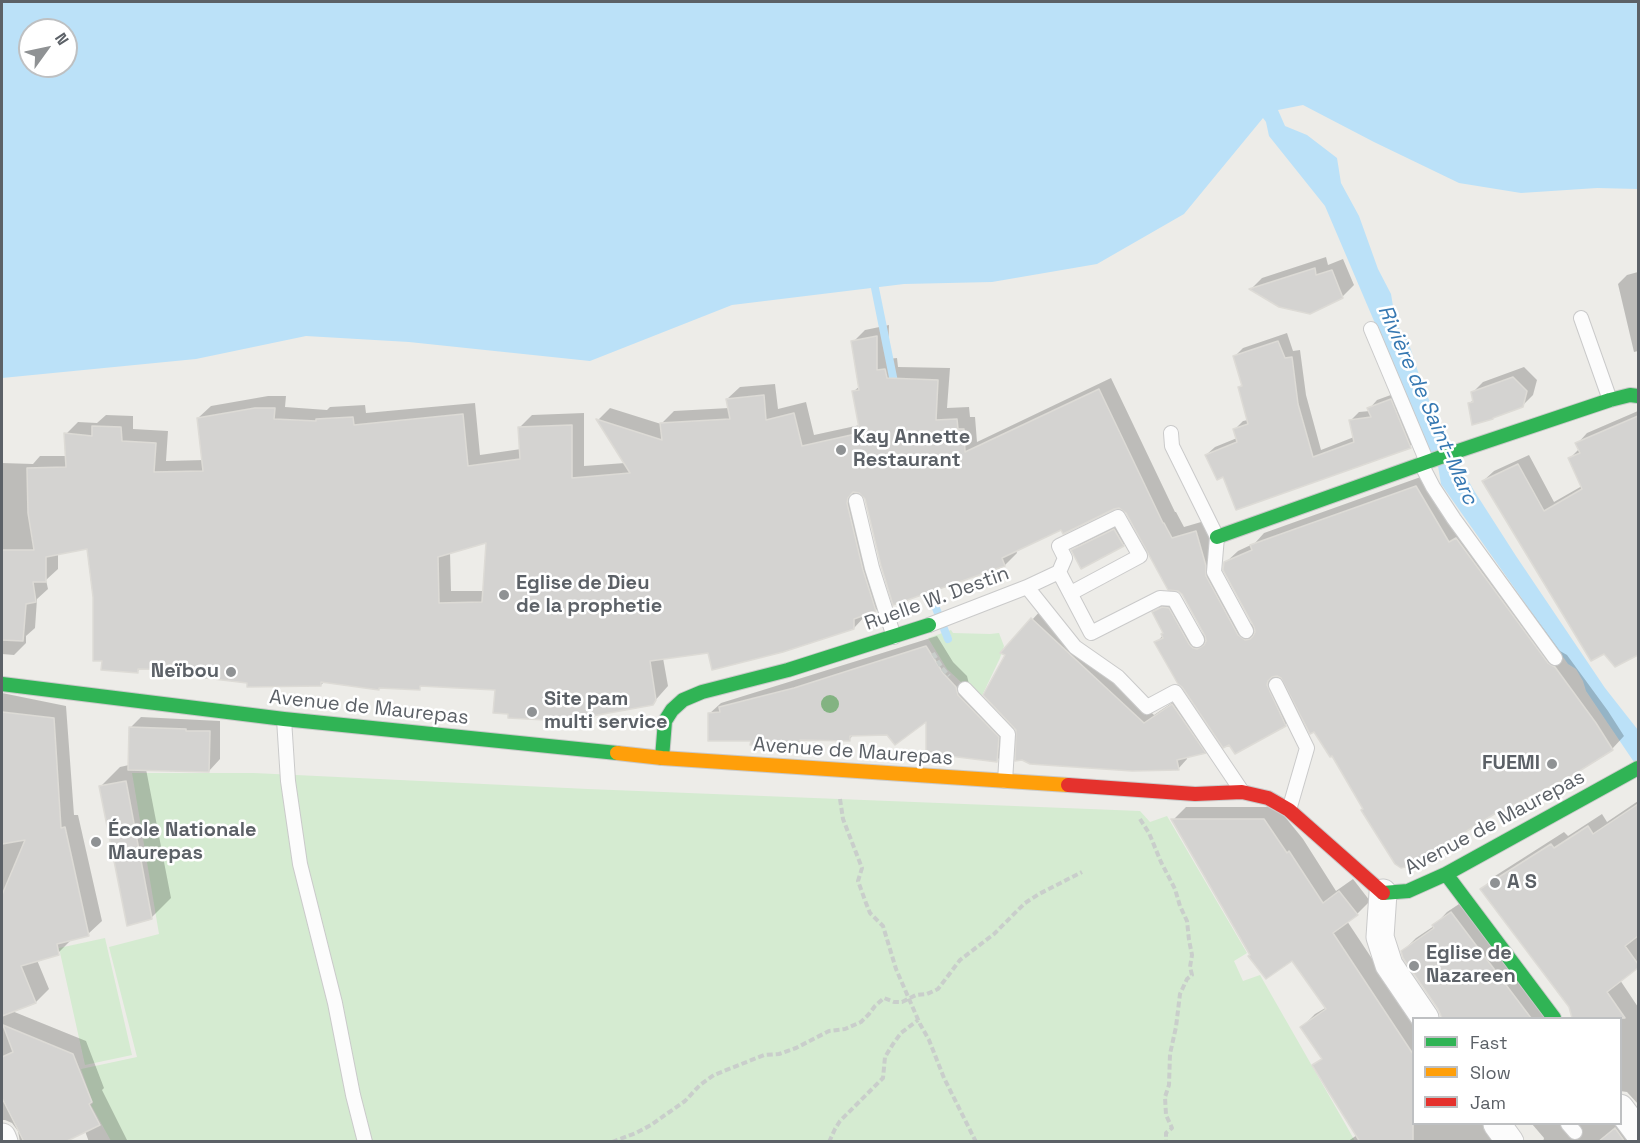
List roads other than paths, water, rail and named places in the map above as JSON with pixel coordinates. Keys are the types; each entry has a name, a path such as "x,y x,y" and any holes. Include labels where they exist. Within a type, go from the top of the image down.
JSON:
{"street":[{"path":"1217,537 1455,452 1610,400 1630,395 1638,396"},
{"name":"Ruelle W. Destin","path":"662,758 665,721 672,710 683,700 702,692 788,670 924,627"},
{"name":"Avenue de Maurepas","path":"2,684 284,719 662,758 1195,794 1242,792 1268,798 1289,810 1383,892 1408,891 1446,873 1636,772"},
{"path":"1446,873 1553,1017"},
{"path":"1383,892 1380,938 1389,965 1424,1017"},
{"path":"1622,1111 1638,1132"},
{"path":"1498,1125 1509,1142"},
{"path":"2,1137 4,1142"}],"lane":[{"path":"1581,318 1610,400"},
{"path":"1371,329 1427,462 1433,488 1555,658"},
{"path":"1171,433 1172,446 1217,537 1214,572 1246,631"},
{"path":"856,501 872,568 894,637"},
{"path":"1027,587 1059,572 1065,558 1059,546 1119,517 1140,556 1071,594"},
{"path":"1059,572 1091,633 1160,598 1174,599 1197,640"},
{"name":"Ruelle W. Destin","path":"924,627 1027,587 1075,647 1118,677 1147,707 1175,692 1242,792"},
{"path":"1276,685 1307,748 1289,810"},
{"path":"964,689 1008,734 1005,781"},
{"path":"284,719 288,781 300,864 335,1003 353,1095 365,1142"}],"water":[{"name":"Rivière de Saint-Marc","path":"2,2 1638,2 1638,189 1597,188 1521,193 1459,183 1303,105 1278,110 1285,126 1307,135 1337,158 1341,183 1359,216 1378,269 1391,294 1396,324 1408,341 1422,384 1448,443 1473,489 1516,556 1605,688 1638,730 1638,768 1586,691 1576,669 1568,664 1441,484 1438,466 1426,443 1325,206 1269,136 1263,118 1184,214 1097,264 992,282 904,284 732,305 590,361 409,342 306,336 196,359 2,378"}],"waterway":[{"path":"875,288 895,387"},
{"path":"928,583 948,639"}],"place":[{"name":"Kay Annette Restaurant","path":"841,450"},
{"name":"Eglise de Dieu de la prophetie","path":"504,595"},
{"name":"Neïbou","path":"231,672"},
{"name":"Site pam multi service","path":"532,712"},
{"name":"FUEMI","path":"1552,764"},
{"name":"École Nationale Maurepas","path":"96,842"},
{"name":"A S","path":"1495,883"},
{"name":"Eglise de Nazareen","path":"1414,966"}]}
